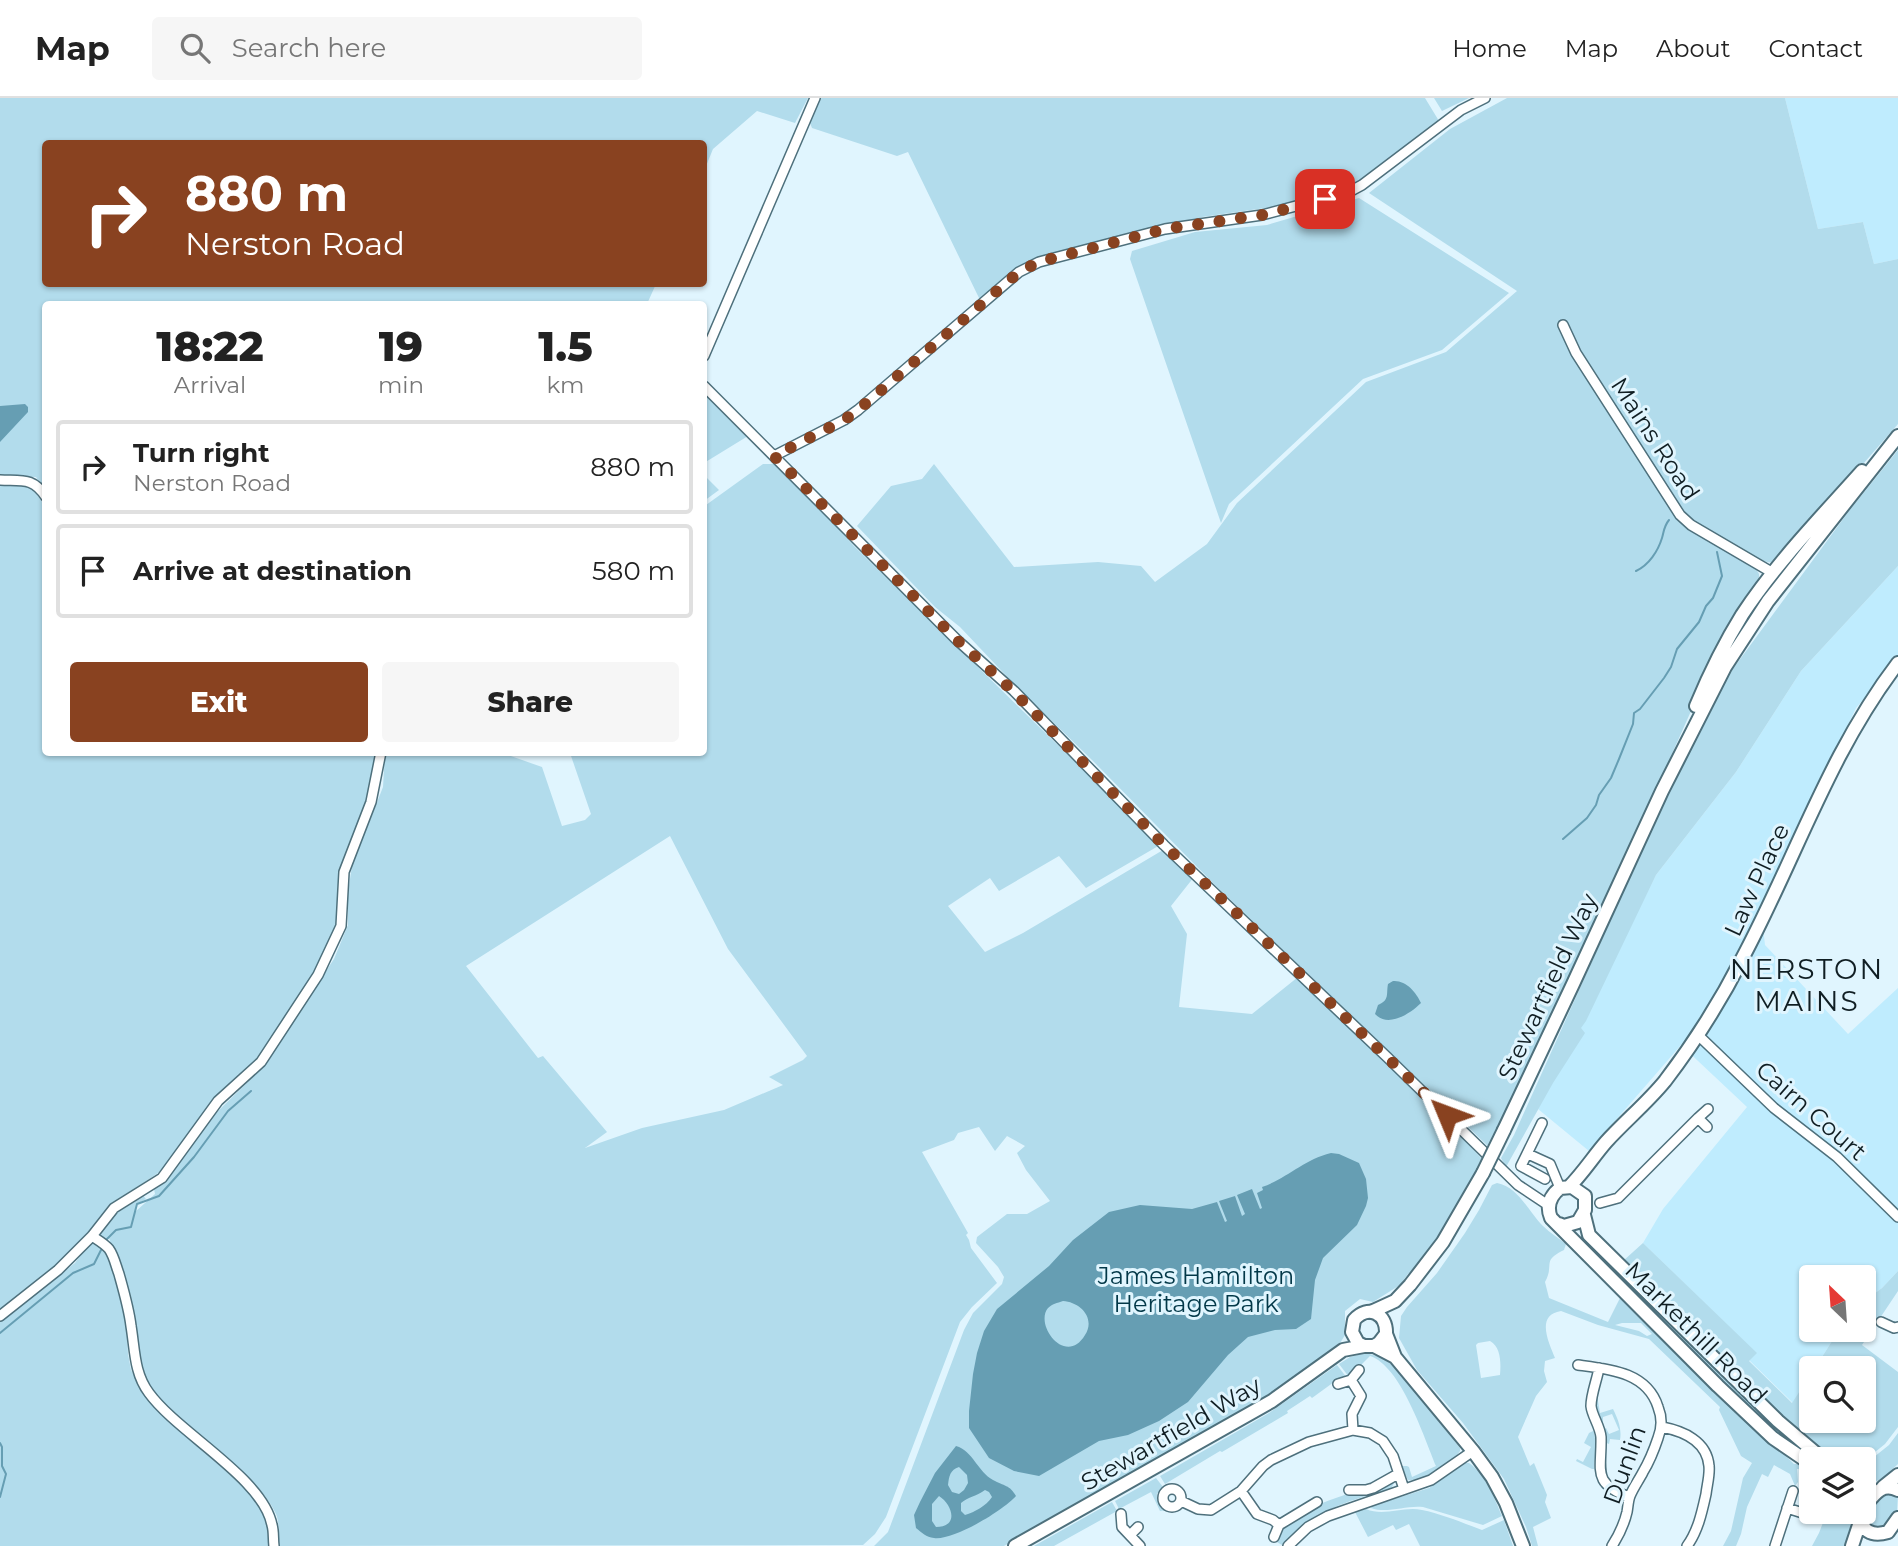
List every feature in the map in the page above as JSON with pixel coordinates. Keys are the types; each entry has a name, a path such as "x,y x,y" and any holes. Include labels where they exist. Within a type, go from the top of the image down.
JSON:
{"street":[{"path":"707,349 815,98"},
{"path":"774,456 858,410 1019,272 1039,262 1165,229 1262,215 1349,192 1362,186 1461,110 1485,98"},
{"name":"Mains Road","path":"1563,326 1576,353 1680,515 1691,525 1773,573"},
{"path":"707,389 957,640 1013,691 1164,845 1518,1185 1548,1205"},
{"name":"Stewartfield Way","path":"1662,791 1718,658 1743,615 1773,573 1898,434"},
{"name":"Stewartfield Way","path":"1371,1312 1395,1301 1410,1285 1443,1242 1483,1173 1662,791 1719,679 1749,628 1898,434"},
{"path":"0,480 33,482 42,491"},
{"name":"Law Place","path":"1564,1187 1586,1169 1597,1152 1664,1082 1698,1035 1742,959 1843,748 1881,685 1898,663"},
{"path":"0,1316 58,1270 92,1236 114,1208 162,1178 218,1101 261,1062 318,975 341,926 344,872 371,802 380,756"},
{"name":"Cairn Court","path":"1698,1035 1774,1108 1837,1157 1898,1217"},
{"path":"1600,1203 1575,1188 1564,1187 1548,1205 1551,1218 1559,1224 1564,1226 1578,1222 1584,1213 1600,1203 1618,1198 1709,1109"},
{"path":"1698,1118 1707,1127"},
{"path":"1542,1124 1521,1166 1545,1179"},
{"path":"1528,1154 1550,1164 1564,1187"},
{"path":"1584,1213 1586,1169"},
{"name":"Markethill Road","path":"1584,1213 1589,1235 1778,1421 1809,1447"},
{"name":"Markethill Road","path":"1559,1224 1718,1386 1773,1438 1799,1456"},
{"path":"92,1236 109,1248 114,1261 126,1301 135,1363 148,1392 169,1417 243,1478 265,1507 272,1523 274,1546"},
{"path":"1603,1271 1614,1260"},
{"name":"Stewartfield Way","path":"1386,1331 1395,1301"},
{"path":"1395,1357 1354,1338 1354,1320 1358,1315 1371,1312 1384,1321 1395,1357 1492,1478 1506,1503 1523,1546"},
{"path":"1881,1322 1898,1327"},
{"path":"1369,1346 1383,1339 1386,1331"},
{"name":"Stewartfield Way","path":"1343,1350 1352,1332"},
{"name":"Stewartfield Way","path":"1016,1546 1272,1401 1343,1350 1369,1346"},
{"name":"Dunlin","path":"1578,1365 1627,1374 1648,1386 1658,1406 1662,1427 1651,1456 1629,1497 1625,1520 1612,1546"},
{"path":"1599,1368 1591,1407 1600,1430 1599,1462 1603,1481 1614,1492 1629,1497"},
{"path":"1338,1384 1351,1380 1359,1370"},
{"path":"1351,1380 1361,1396 1352,1414 1353,1430"},
{"path":"1662,1427 1686,1434 1695,1440 1709,1464 1702,1512 1687,1546"},
{"path":"1181,1501 1198,1509 1211,1510 1241,1491 1271,1460 1308,1442 1353,1430 1370,1433 1383,1441 1393,1456 1404,1489"},
{"path":"1288,1546 1308,1527 1328,1516 1431,1480 1473,1451"},
{"path":"1349,1490 1373,1488 1398,1474"},
{"path":"1876,1495 1898,1475"},
{"path":"1876,1487 1891,1487 1898,1490"},
{"path":"1241,1491 1257,1514 1279,1525"},
{"path":"1775,1546 1793,1491"},
{"path":"1274,1537 1279,1525 1317,1502"},
{"path":"1787,1508 1799,1512"},
{"path":"1121,1514 1122,1527 1140,1546"},
{"path":"1877,1546 1898,1518"},
{"path":"1852,1546 1859,1524"},
{"path":"1864,1524 1865,1528 1876,1535 1888,1532"},
{"path":"1130,1535 1139,1527"}],"shaded area":[{"path":"1785,98 1898,98 1898,259 1874,264 1863,222 1818,229"},
{"path":"25,404 28,412 0,442 0,406"},
{"path":"1898,566 1898,659 1856,708 1761,910 1765,945 1848,1034 1898,988 1898,1271 1876,1292 1876,1265 1799,1265 1799,1342 1831,1342 1823,1356 1799,1356 1799,1393 1793,1403 1749,1360 1756,1353 1643,1243 1663,1209 1747,1107 1681,1045 1589,1151 1538,1109 1656,875 1736,772 1801,671"},
{"path":"1393,981 1410,987 1421,1003 1399,1018 1386,1020 1375,1014 1378,1005 1386,999 1388,984"},
{"path":"1339,1154 1359,1163 1366,1179 1368,1198 1357,1225 1323,1258 1315,1280 1311,1319 1296,1329 1275,1330 1248,1337 1228,1355 1188,1402 1159,1421 1128,1435 1099,1441 1039,1476 1014,1471 989,1458 969,1428 969,1411 977,1353 984,1331 997,1309 1049,1266 1073,1240 1109,1212 1140,1205 1192,1209 1217,1202 1225,1222 1227,1221 1219,1201 1235,1196 1242,1216 1245,1214 1237,1195 1252,1189 1260,1209 1262,1208 1257,1193 1263,1190 1262,1187 1321,1156","holes":["1063,1301 1084,1312 1089,1323 1085,1335 1077,1344 1069,1347 1054,1340 1045,1324 1048,1308"]},
{"path":"956,1446 967,1452 988,1476 1009,1488 1016,1496 990,1516 965,1530 942,1538 931,1537 916,1528 914,1515 935,1473","holes":["959,1467 967,1475 968,1483 959,1494 952,1492 948,1485 951,1474","985,1490 992,1497 980,1508 965,1515 961,1511 961,1503","939,1496 944,1500 950,1510 951,1520 936,1527 932,1521 932,1504"]}],"green space":[{"path":"0,98 808,98 795,123 757,111 713,149 707,164 707,140 42,140 42,287 655,287 648,301 42,301 42,486 36,477 0,476"},
{"path":"820,98 1425,98 1439,121 1349,188 1285,205 1202,217 1037,260 980,300 908,152 897,156 812,128 810,123"},
{"path":"1434,98 1469,98 1442,111"},
{"path":"1507,98 1785,98 1818,229 1863,222 1874,264 1898,259 1898,424 1780,559 1770,562 1760,559 1754,565 1759,581 1711,666 1620,871 1491,1149 1212,882 857,526 891,486 922,479 934,464 1014,567 1098,562 1141,566 1155,582 1207,544 1237,503 1366,382 1446,352 1517,291 1369,193 1450,129"},
{"path":"1359,198 1509,293 1442,350 1363,379 1229,504 1221,523 1130,259 1132,251 1195,232 1267,225"},
{"path":"707,396 748,436 707,461"},
{"path":"1898,450 1898,566 1801,671 1736,772 1656,875 1581,1028 1585,1033 1553,1083 1506,1167 1501,1158 1514,1135 1668,792 1724,681 1849,511"},
{"name":"James Hamilton Heritage Park","path":"763,464 780,464 854,546 1160,845 1086,888 1059,856 999,891 990,878 948,906 985,952 1023,933 1163,850 1194,877 1171,906 1187,934 1179,1007 1252,1014 1298,977 1437,1111 1484,1161 1450,1220 1413,1271 1400,1285 1373,1302 1360,1299 1345,1311 1345,1335 1337,1348 1272,1397 1004,1546 874,1546 888,1532 964,1330 973,1313 1002,1284 1004,1277 976,1243 977,1237 1007,1214 1027,1214 1050,1201 1026,1170 1017,1153 1025,1146 1007,1136 995,1151 979,1127 958,1133 954,1140 922,1152 968,1233 966,1235 971,1248 997,1283 960,1322 886,1517 875,1534 863,1545 279,1546 276,1514 264,1495 232,1463 176,1418 160,1402 148,1384 138,1356 109,1238 105,1242 94,1234 114,1208 140,1192 146,1199 137,1204 135,1212 155,1194 154,1189 166,1178 215,1114 258,1072 334,959 348,925 348,892 352,866 383,787 385,756 511,756 542,767 562,826 585,820 591,814 571,756 707,756 707,504","holes":["670,836 728,949 807,1056 769,1077 783,1085 724,1110 642,1128 585,1148 607,1132 543,1056 538,1058 466,966"]},
{"path":"707,478 719,490 707,499"},
{"path":"0,484 17,484 28,486 42,503 42,756 376,756 374,777 346,856 337,927 318,967 260,1060 228,1085 158,1173 115,1202 54,1270 0,1313"},
{"path":"1492,1185 1505,1185 1512,1190 1543,1226 1566,1244 1564,1250 1551,1260 1545,1282 1549,1298 1608,1322 1623,1295 1794,1464 1799,1464 1798,1482 1795,1486 1790,1474 1774,1465 1768,1477 1762,1474 1747,1507 1736,1546 1723,1546 1731,1531 1743,1478 1752,1463 1741,1456 1719,1410 1720,1407 1649,1339 1598,1325 1561,1311 1548,1318 1547,1338 1555,1358 1545,1361 1547,1382 1536,1396 1518,1437 1530,1466 1534,1463 1547,1495 1545,1502 1551,1518 1533,1527 1538,1546 1532,1546 1504,1479 1463,1423 1417,1370 1399,1338 1401,1316 1437,1273 1479,1210","holes":["1641,1323 1652,1334 1647,1336 1639,1331 1615,1325","1490,1341 1494,1344 1500,1361 1500,1375 1481,1378 1476,1345"]},
{"path":"94,1241 111,1260 126,1313 131,1370 145,1395 166,1418 256,1498 267,1515 271,1546 0,1546 0,1322 75,1263 89,1243"},
{"path":"1643,1243 1757,1353 1749,1361 1792,1403 1799,1392 1799,1433 1876,1433 1876,1356 1823,1356 1831,1342 1864,1342 1862,1345 1898,1372 1898,1427 1876,1451 1876,1447 1814,1447 1808,1443 1623,1261"},
{"path":"1898,1271 1898,1291 1876,1324 1876,1292"},
{"path":"1657,1305 1805,1447 1799,1447 1799,1452 1775,1435 1647,1309"},
{"path":"1366,1353 1384,1358 1398,1370 1460,1448 1457,1455 1428,1476 1408,1480 1400,1466 1409,1467 1412,1477 1436,1466 1410,1404 1392,1373 1370,1356 1349,1377 1339,1364 1350,1357"},
{"path":"1337,1365 1347,1378 1334,1382 1287,1411 1288,1413 1165,1484 1160,1476 1269,1413"},
{"path":"1601,1388 1597,1395 1600,1413 1613,1409 1620,1428 1620,1440 1610,1439 1609,1444 1604,1442 1603,1430 1606,1428 1609,1434 1619,1430 1612,1414 1603,1417 1603,1424 1600,1423 1595,1401 1596,1396"},
{"path":"1593,1431 1596,1444 1592,1469 1576,1461 1577,1459 1583,1462 1591,1447 1584,1443"},
{"path":"1898,1433 1898,1464 1876,1481 1876,1455"},
{"path":"1465,1463 1475,1468 1485,1480 1502,1516 1483,1525 1423,1507 1383,1510 1371,1508 1429,1488"},
{"path":"1156,1478 1163,1487 1160,1494 1157,1493 1157,1498 1168,1510 1160,1511 1151,1492 1119,1509 1115,1501"},
{"path":"1395,1481 1389,1489 1322,1513 1297,1530 1282,1545 1275,1541 1294,1518 1320,1504"},
{"path":"1884,1493 1898,1494 1897,1514 1883,1530 1870,1529 1868,1524 1876,1524 1876,1501"},
{"path":"1112,1502 1117,1511 1054,1546 1034,1546"},
{"path":"1366,1509 1380,1512 1422,1510 1482,1530 1504,1520 1513,1546 1420,1546 1409,1524 1396,1530 1393,1525 1368,1537 1355,1512"},
{"path":"1822,1524 1853,1524 1846,1546 1812,1546"}],"waterway":[{"path":"1636,571 1655,553 1669,520"},
{"path":"1563,839 1587,818 1596,805 1619,759 1633,724 1634,713 1664,678 1677,649 1699,622 1713,598 1722,576 1717,552"},
{"path":"107,1239 116,1230 131,1227 137,1204 159,1196 194,1157 228,1111 251,1091"},
{"path":"0,1333 73,1273 94,1264 101,1250"},
{"path":"0,1443 2,1466 6,1474 0,1497"}],"district":[{"name":"NERSTON MAINS","path":"1807,985"}],"route":[{"path":"1325,199 1262,215 1165,229 1039,262 1019,272 858,410 774,456 957,640 1013,691 1164,845 1447,1115"}]}
